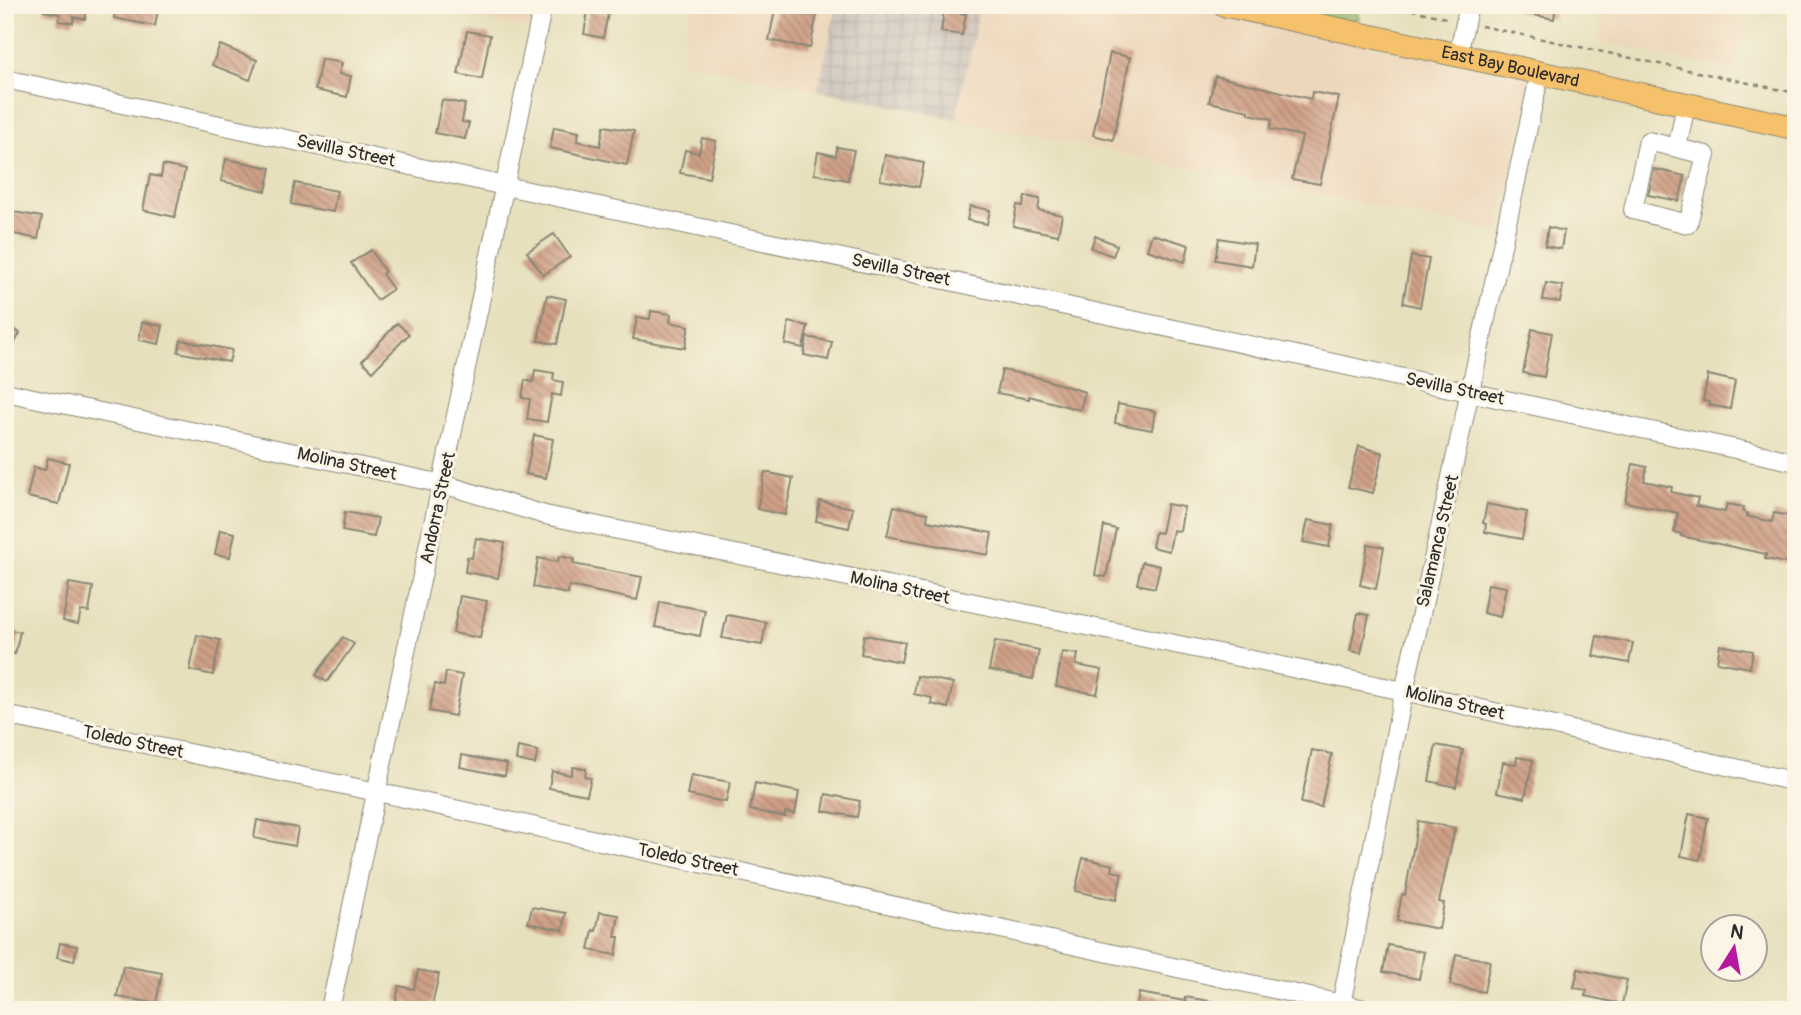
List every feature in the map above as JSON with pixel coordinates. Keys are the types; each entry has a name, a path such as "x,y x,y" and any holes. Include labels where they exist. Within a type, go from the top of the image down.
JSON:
{"main road":[{"name":"East Bay Boulevard","path":"1225,5 1796,128"}],"street":[{"name":"Andorra Street","path":"330,1010 543,5"},
{"path":"1458,55 1467,14"},
{"name":"Salamanca Street","path":"1341,1007 1404,691 1540,73"},
{"name":"Sevilla Street","path":"5,79 1796,462"},
{"path":"1677,148 1686,105"},
{"path":"1648,141 1677,148 1706,155 1688,224 1633,210 1648,141"},
{"name":"Molina Street","path":"5,392 443,484 545,515 1404,691 1796,782"},
{"name":"Toledo Street","path":"5,715 377,792 1341,1007 1369,1010"}],"path":[{"path":"1392,5 1467,14 1796,93"}],"shaded area":[{"path":"415,5 536,5 530,30"},
{"path":"692,5 837,5 818,90 680,61"},
{"path":"837,5 980,5 956,119 818,90"},
{"path":"980,5 1184,5 1531,80 1498,232 956,119"},
{"path":"1605,5 1708,5 1743,22 1736,71 1598,41"}],"green space":[{"path":"1266,5 1351,5 1360,7 1357,25"}],"building":[{"path":"45,5 88,5 85,19 74,17 73,23 59,21 60,14 44,11"},
{"path":"116,5 159,5 155,26 114,18"},
{"path":"776,5 819,5 810,48 769,40"},
{"path":"1516,5 1556,5 1554,19 1515,11"},
{"path":"588,10 608,14 603,38 584,34"},
{"path":"944,10 966,14 962,35 941,32"},
{"path":"467,31 490,35 482,79 458,74"},
{"path":"220,45 257,60 250,80 212,65"},
{"path":"1110,53 1130,57 1113,140 1093,135"},
{"path":"321,59 342,63 339,74 351,76 347,97 315,90"},
{"path":"1215,76 1311,99 1312,92 1339,97 1320,184 1292,179 1302,136 1270,129 1272,119 1209,102"},
{"path":"442,100 465,104 462,122 469,123 465,139 435,133"},
{"path":"604,126 634,131 627,165 550,148 554,127 579,132 577,141 600,146"},
{"path":"702,138 716,141 709,178 680,173 685,150 699,153"},
{"path":"837,147 854,150 848,180 814,174 818,152 836,156"},
{"path":"885,155 924,163 919,187 880,180"},
{"path":"226,159 271,168 266,191 221,181"},
{"path":"163,165 185,170 175,217 143,210 150,175 161,177"},
{"path":"1654,169 1685,176 1679,201 1648,195"},
{"path":"295,183 337,191 333,212 291,204"},
{"path":"1025,196 1040,199 1038,210 1062,215 1058,235 1013,226 1017,205 1023,206"},
{"path":"970,206 990,210 987,224 967,220"},
{"path":"14,212 42,217 38,239 10,233"},
{"path":"1548,227 1564,231 1561,249 1545,246"},
{"path":"554,234 570,257 543,275 527,252"},
{"path":"1152,234 1189,245 1185,262 1147,250"},
{"path":"1095,236 1117,245 1113,256 1091,248"},
{"path":"1219,238 1255,244 1252,266 1215,260"},
{"path":"371,250 385,272 382,274 393,289 377,300 351,263"},
{"path":"1411,256 1429,259 1420,307 1403,303"},
{"path":"1546,283 1563,286 1560,302 1543,300"},
{"path":"547,295 566,299 557,344 538,341"},
{"path":"651,311 671,314 670,322 689,326 685,348 633,339 637,317 650,319"},
{"path":"142,322 163,326 159,344 139,340"},
{"path":"789,322 808,326 803,348 785,344"},
{"path":"397,323 409,334 373,371 362,361"},
{"path":"5,325 20,333 5,361"},
{"path":"1532,329 1552,333 1544,377 1523,373"},
{"path":"807,337 832,342 828,360 804,355"},
{"path":"181,340 232,350 229,362 178,352"},
{"path":"535,370 554,373 553,380 563,382 561,396 552,394 547,422 527,419 530,399 522,398 525,380 533,382"},
{"path":"1002,370 1033,376 1085,392 1080,410 1029,396 1029,399 997,393"},
{"path":"1708,375 1735,381 1730,409 1709,405 1710,402 1703,401"},
{"path":"1118,404 1155,411 1152,430 1115,423"},
{"path":"534,435 553,439 546,478 526,474"},
{"path":"1359,446 1383,453 1373,493 1348,487"},
{"path":"48,458 69,463 59,504 27,497 34,467 45,470"},
{"path":"1633,464 1647,467 1644,481 1672,487 1671,492 1698,498 1696,506 1725,512 1727,504 1744,507 1743,512 1748,514 1747,516 1772,522 1774,513 1790,516 1789,519 1796,520 1796,546 1792,564 1765,559 1766,554 1681,536 1682,534 1674,532 1678,513 1625,502"},
{"path":"765,472 793,478 785,515 757,509"},
{"path":"820,501 853,508 849,528 816,521"},
{"path":"1167,504 1184,507 1180,531 1173,530 1169,551 1152,547 1155,532 1161,533"},
{"path":"1487,504 1527,512 1522,539 1485,532 1486,524 1483,523"},
{"path":"894,506 928,513 927,521 992,533 988,555 887,536"},
{"path":"345,512 378,518 374,537 342,531"},
{"path":"1308,520 1333,525 1329,547 1303,542"},
{"path":"1104,526 1116,529 1106,577 1095,575"},
{"path":"220,530 235,533 230,557 215,554"},
{"path":"476,538 505,543 498,578 465,572 467,557 472,558"},
{"path":"1368,544 1384,547 1376,589 1360,585"},
{"path":"559,556 574,559 573,564 642,577 637,600 569,586 568,594 533,587 538,558 558,562"},
{"path":"1142,562 1160,566 1155,588 1137,584"},
{"path":"69,583 93,587 89,612 81,611 78,624 63,621"},
{"path":"1488,584 1506,587 1500,617 1483,613"},
{"path":"460,596 487,601 480,638 453,633"},
{"path":"660,602 705,610 700,636 655,627"},
{"path":"1358,613 1369,615 1361,653 1350,651"},
{"path":"727,615 766,622 762,645 722,638"},
{"path":"5,629 20,632 15,654 5,652"},
{"path":"197,635 220,640 213,675 190,670"},
{"path":"864,635 905,642 901,662 861,654"},
{"path":"1597,636 1633,643 1629,663 1593,656"},
{"path":"343,637 354,644 327,682 316,675"},
{"path":"995,641 1039,650 1033,679 989,670"},
{"path":"1720,645 1753,651 1750,668 1717,662"},
{"path":"1062,652 1078,654 1076,665 1102,670 1097,694 1056,687"},
{"path":"446,672 462,675 455,716 429,711 435,684 444,686"},
{"path":"917,676 953,683 948,708 931,704 932,698 914,694"},
{"path":"1436,745 1463,750 1456,787 1429,781"},
{"path":"518,747 538,751 535,764 516,760"},
{"path":"1312,750 1332,754 1321,807 1301,803"},
{"path":"462,755 507,764 505,776 460,767"},
{"path":"1517,757 1533,760 1525,798 1497,792 1503,762 1516,764"},
{"path":"573,767 586,769 585,777 591,778 587,795 549,788 552,771 571,775"},
{"path":"691,775 730,782 726,802 687,795"},
{"path":"755,783 799,792 795,814 785,812 785,817 750,810"},
{"path":"826,794 860,801 857,817 823,811"},
{"path":"1689,814 1708,818 1700,860 1681,856"},
{"path":"257,820 298,828 295,846 254,838"},
{"path":"1418,821 1455,828 1439,902 1444,903 1439,929 1397,921 1402,894 1405,895"},
{"path":"1083,858 1113,865 1112,871 1122,873 1116,900 1075,891"},
{"path":"532,907 566,913 563,930 528,923"},
{"path":"600,912 619,915 615,937 619,937 616,955 589,950"},
{"path":"60,943 77,946 74,961 57,957"},
{"path":"1388,945 1424,952 1419,979 1383,972"},
{"path":"1456,954 1490,961 1484,992 1450,985"},
{"path":"123,966 162,973 156,1003 117,997"},
{"path":"1578,969 1627,980 1622,1004 1585,996 1587,990 1574,988"},
{"path":"418,970 439,974 431,1010 409,1010 410,1004 396,1001 399,986 414,989"},
{"path":"1139,993 1185,1001 1185,997 1222,1003 1221,1010 1136,1010"}]}
